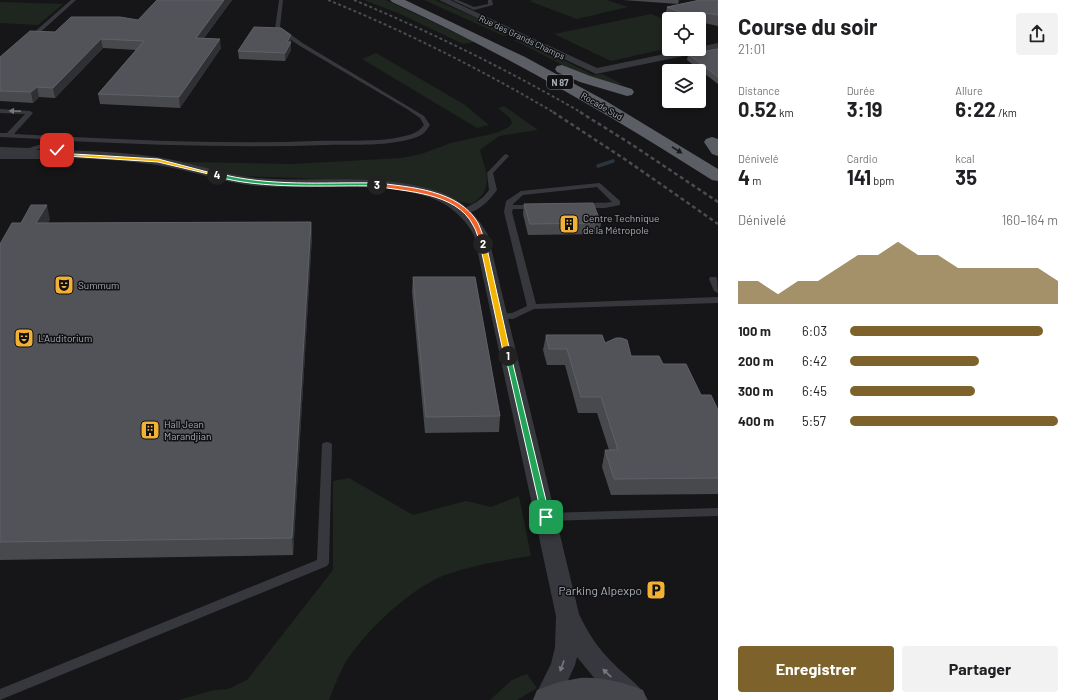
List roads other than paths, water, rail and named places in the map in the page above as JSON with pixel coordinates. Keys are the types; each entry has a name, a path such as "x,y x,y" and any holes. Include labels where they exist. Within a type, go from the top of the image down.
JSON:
{"highway":[{"name":"Rocade Sud","path":"396,0 467,33 540,71 637,126 718,176"},
{"name":"Rocade Sud","path":"411,0 489,36 617,104 718,163"},
{"name":"N 87","path":"489,36 585,79 627,92"}],"main road":[{"path":"548,700 562,695 598,692 631,700"}],"street":[{"name":"Rue des Grands Champs","path":"444,0 591,70 600,71 718,46"},
{"path":"0,153 25,156 51,155 79,161 188,168 230,179 257,182 393,186 435,195 449,201 465,211 481,235 567,614 567,647 563,665 548,700"},
{"path":"0,161 51,155"},
{"path":"567,614 583,647 604,671 635,700"}],"lane":[{"path":"32,36 74,0"},
{"path":"0,135 67,139 270,146 384,140 410,137 422,132 427,125 422,116 388,94 302,45 277,28 282,0"},
{"path":"454,0 474,9 491,5 490,0"},
{"path":"0,111 30,112 8,136"},
{"path":"51,138 51,155"},
{"path":"51,155 67,139"},
{"path":"0,149 30,150 51,155"},
{"path":"0,157 25,156"},
{"path":"465,211 477,206 488,198 493,190 490,173 506,156"},
{"path":"532,308 508,212 510,207 509,203 521,193 599,185 617,203 605,206 573,206"},
{"path":"510,207 542,207"},
{"path":"713,278 718,291"},
{"path":"499,316 513,316 532,308 718,300"},
{"path":"0,695 323,563 328,445"},
{"path":"546,517 679,511 718,512"}],"waterway":[{"path":"598,166 613,161"}],"railway":[{"path":"328,0 387,25 444,52 555,113"},
{"path":"354,0 470,53 582,113"},
{"path":"553,112 626,160 718,224"},
{"path":"580,112 718,202"}],"place":[{"name":"Centre Technique de la Métropole","path":"569,224"},
{"name":"Summum","path":"64,285"},
{"name":"L'Auditorium","path":"24,338"},
{"name":"Hall Jean Marandjian","path":"150,430"},
{"name":"Parking Alpexpo","path":"656,590"}]}
